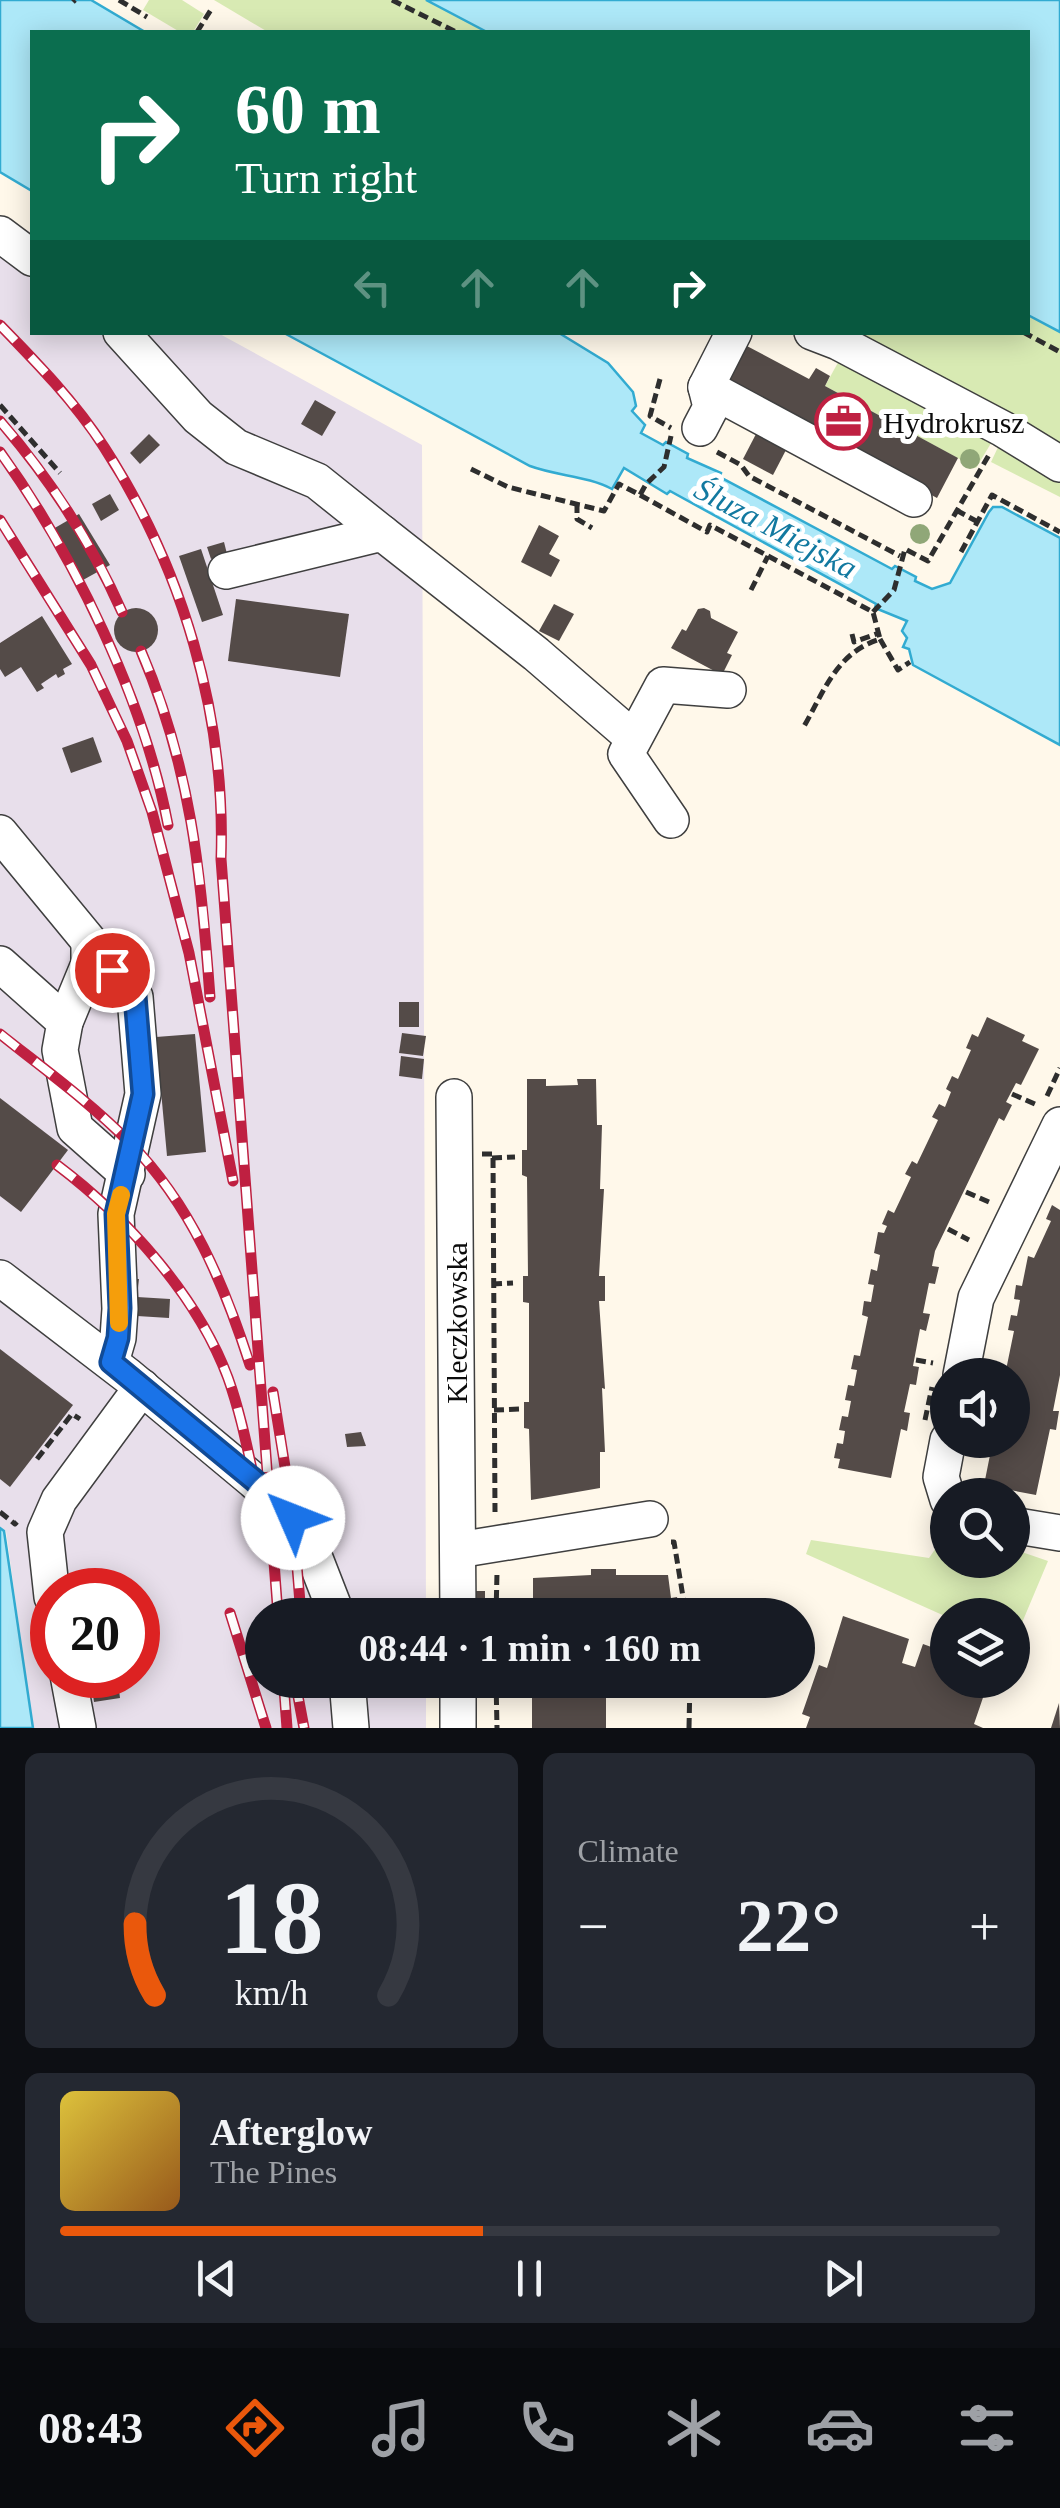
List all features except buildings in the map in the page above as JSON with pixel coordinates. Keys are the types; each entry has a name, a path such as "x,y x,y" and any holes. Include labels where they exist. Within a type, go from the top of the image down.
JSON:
{"street":[{"path":"0,234 30,256"},
{"path":"124,335 198,417 236,446 317,481 536,654 632,737"},
{"path":"678,432 711,407 706,387 732,335"},
{"path":"820,335 970,411 1060,464"},
{"path":"706,387 927,506"},
{"path":"226,571 382,532"},
{"path":"672,820 626,754 632,737 664,685 728,690"},
{"path":"0,834 135,996 143,1094 116,1214 120,1308 111,1362"},
{"path":"89,942 89,964 65,1022 60,1050 76,1128 126,1174"},
{"path":"0,964 65,1022"},
{"name":"Kleczkowska","path":"454,1097 458,1598"},
{"path":"953,1358 1051,1116"},
{"path":"0,1278 111,1362 254,1480 293,1518 307,1538 330,1598"},
{"path":"49,1568 45,1532 59,1500 142,1388"},
{"path":"1030,1527 1060,1533"},
{"path":"458,1550 652,1531"},
{"path":"72,1698 78,1728"},
{"path":"348,1698 351,1728"},
{"path":"458,1698 458,1728"}],"path":[{"path":"118,0 132,4 146,17"},
{"path":"137,11 144,0"},
{"path":"392,0 452,30"},
{"path":"199,30 212,8"},
{"path":"1029,335 1060,352"},
{"path":"640,494 664,467 678,432 650,416 660,379"},
{"path":"0,405 60,473"},
{"path":"727,458 741,465 749,476 900,556"},
{"path":"873,612 894,590 904,549 928,561 983,466"},
{"path":"471,469 508,487 604,511 619,484 707,532 710,526 873,612 880,636 898,670 910,662"},
{"path":"961,552 992,495 1060,532"},
{"path":"578,503 577,519 592,528"},
{"path":"927,506 950,519"},
{"path":"956,510 978,522"},
{"path":"751,590 768,556"},
{"path":"852,634 854,642 880,636"},
{"path":"802,728 845,657 880,636"},
{"path":"1012,1094 1051,1116"},
{"path":"454,1154 492,1154 496,1598"},
{"path":"492,1158 515,1157"},
{"path":"948,1230 976,1244"},
{"path":"492,1284 513,1283"},
{"path":"916,1360 930,1364"},
{"path":"494,1410 521,1409"},
{"path":"37,1459 72,1414 77,1417"},
{"path":"652,1531 674,1542 683,1598"},
{"path":"496,1698 496,1728"},
{"path":"689,1728 690,1698"}],"shaded area":[{"path":"0,216 30,232 30,335 222,335 422,445 426,1598 245,1598 245,1698 426,1698 426,1728 33,1728 6,1531 0,1527"}],"green space":[{"path":"149,0 182,0 204,14 194,30 177,30 143,10"},
{"path":"214,0 426,0 483,30 265,30"},
{"path":"1030,316 1060,332 1060,446 853,335 1030,335"},
{"path":"840,359 993,440 976,468 825,386"},
{"path":"1000,443 1060,480 1060,497 991,462"},
{"path":"811,1540 929,1558 930,1578 1030,1578 1030,1555 1048,1561 1030,1604 1030,1598 930,1598 930,1609 806,1554"}],"water":[{"path":"0,0 91,0 142,30 30,30 30,190 0,172"},
{"path":"426,0 1060,0 1060,332 1030,316 1030,30 483,30"},
{"name":"Śluza Miejska","path":"288,335 562,335 608,363 633,392 636,406 632,411 645,425 641,433 663,445 666,442 688,454 687,458 721,473 720,477 892,569 895,566 916,577 915,581 932,589 950,583 989,512 993,507 1002,507 1060,538 1060,745 913,665 909,649 903,647 907,638 902,631 907,621 875,608 876,604 670,491 667,494 624,468 612,489 530,466"},
{"path":"0,1528 4,1531 33,1728 0,1728"}],"railway":[{"path":"0,325 81,414 132,493 177,592 207,697 221,805 221,859 277,1598"},
{"path":"0,421 68,512 122,612"},
{"path":"0,452 54,536 103,630 142,728 168,825"},
{"path":"0,520 91,665 127,741 152,812 189,953 233,1181"},
{"path":"141,651 172,737 191,821 210,997"},
{"path":"0,1034 115,1128 171,1192 217,1276 250,1365"},
{"path":"57,1165 133,1233 198,1317 228,1378 258,1497"},
{"path":"273,1392 293,1517 300,1598"},
{"path":"230,1613 266,1728"},
{"path":"285,1698 287,1728"},
{"path":"298,1698 304,1728"}],"slow traffic":[{"path":"119,1323 116,1214 121,1195"}],"place":[{"name":"Hydrokrusz","path":"844,422"}],"route":[{"path":"112,970 135,996 143,1094 116,1214 120,1308 111,1362 254,1480 293,1518"}]}
